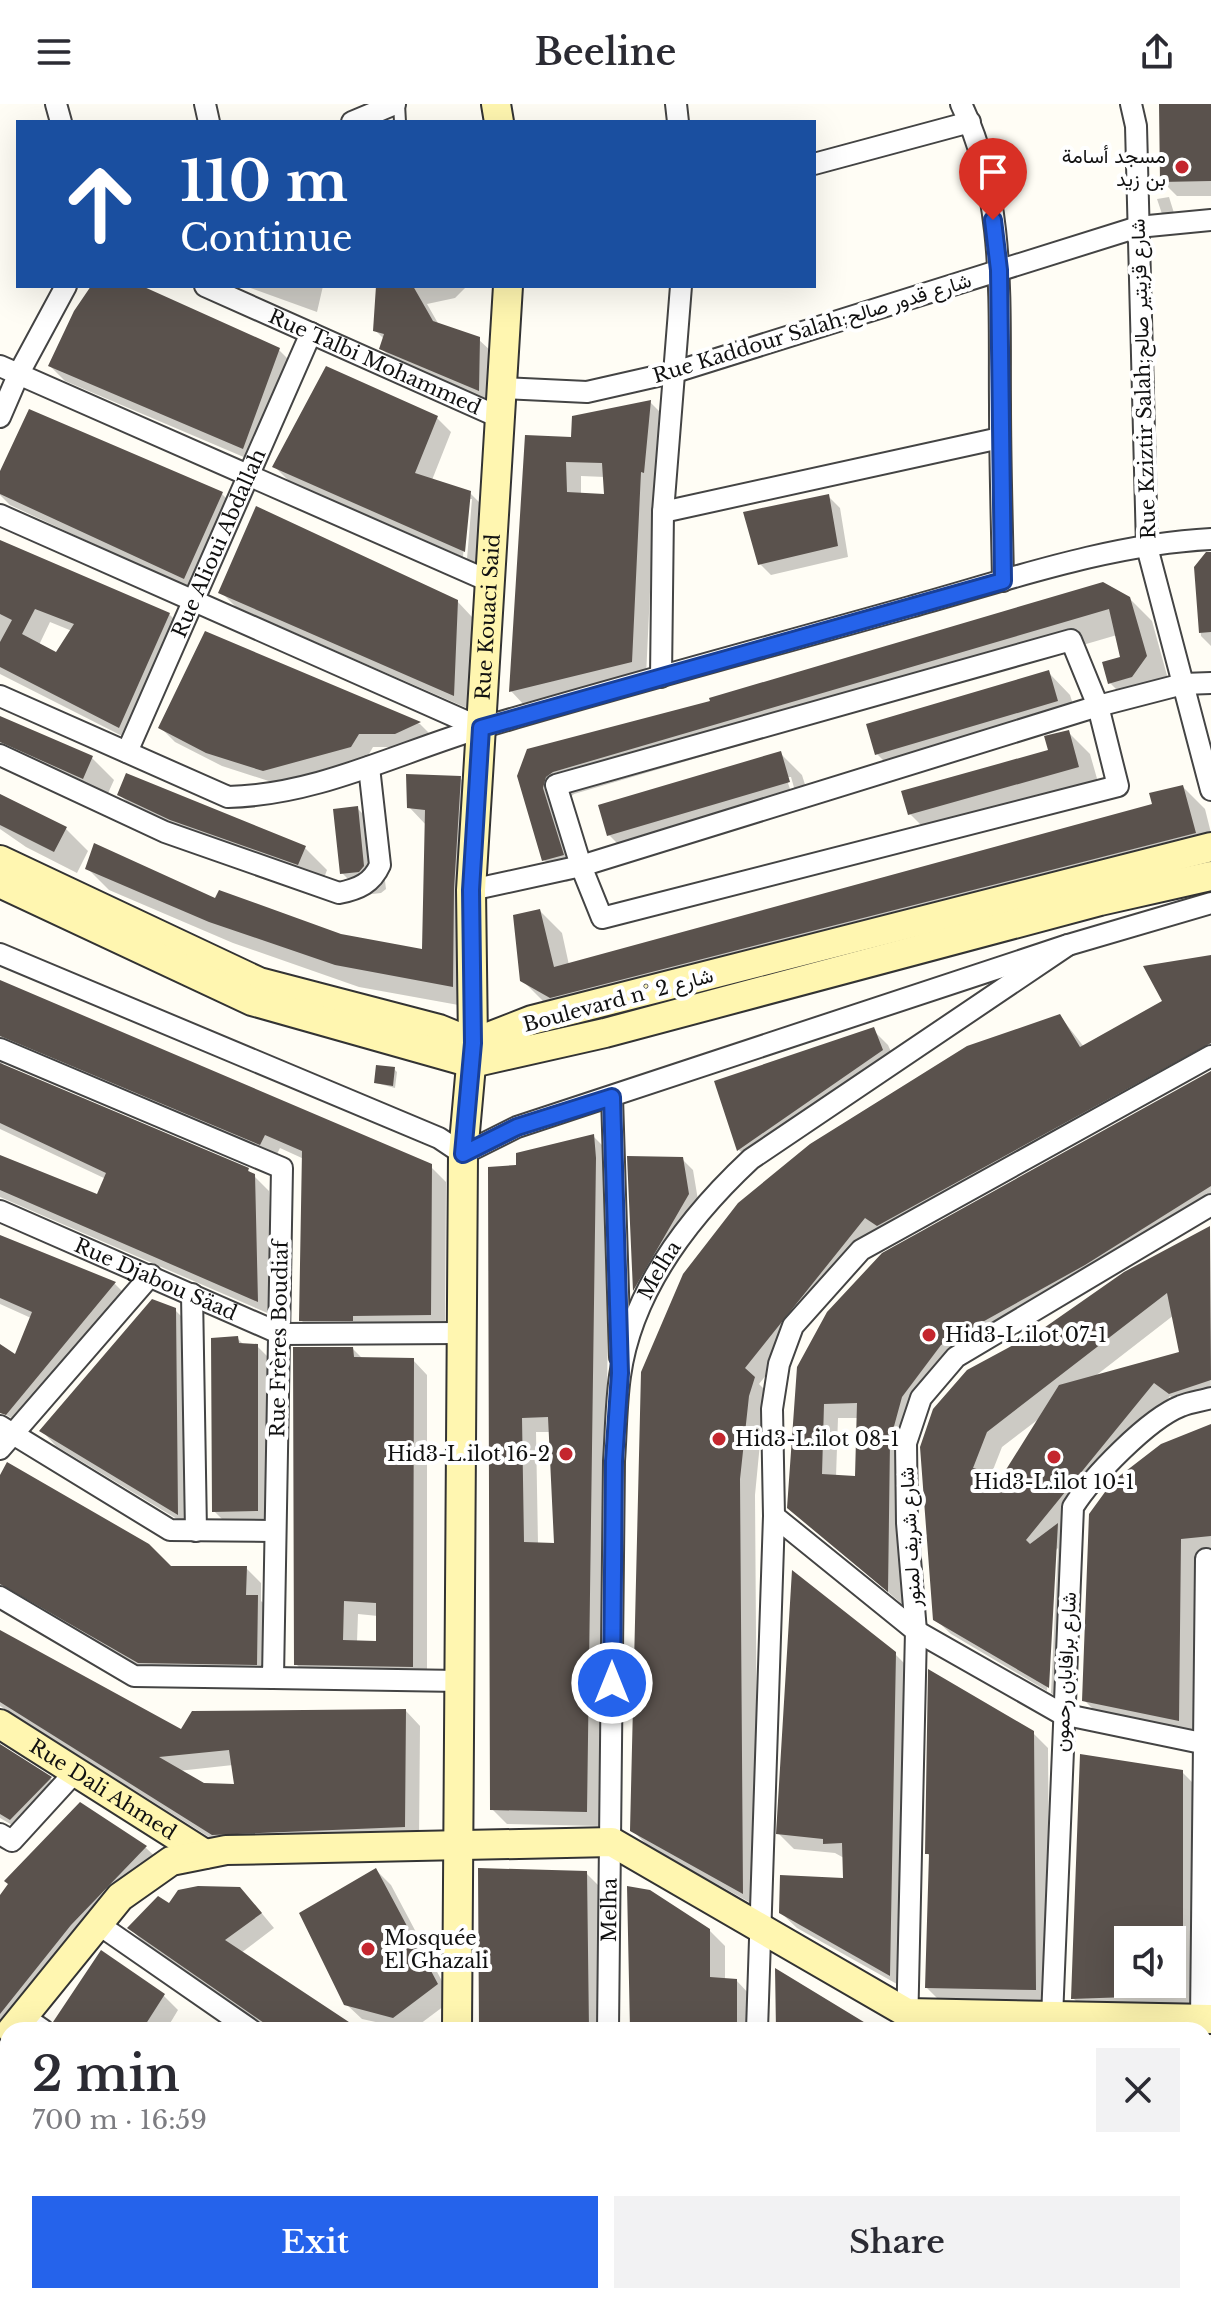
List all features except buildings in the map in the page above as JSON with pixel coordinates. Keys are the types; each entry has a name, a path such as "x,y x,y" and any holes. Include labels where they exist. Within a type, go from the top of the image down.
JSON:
{"street":[{"path":"357,120 397,104"},
{"name":"Rue Kziztir Salah;شارع قزيتير صالح","path":"1131,104 1136,126 1147,547 1211,790"},
{"path":"816,163 965,113 986,171 999,270 1003,581"},
{"name":"Rue Kaddour Salah;شارع قدور صالح","path":"503,388 587,392 675,372 1138,227 1211,220"},
{"path":"0,417 6,373 65,288"},
{"name":"Rue Talbi Mohammed","path":"210,288 501,418"},
{"name":"Rue Kouaci Said","path":"457,2022 463,1154 472,1053 471,890 508,288"},
{"path":"661,677 663,512 681,288"},
{"name":"Rue Alioui Abdallah","path":"127,752 311,333"},
{"path":"6,373 249,475 491,582"},
{"path":"663,512 1000,438"},
{"path":"0,515 481,728"},
{"path":"0,696 228,797 277,793 369,767 481,728 1003,581 1147,547 1211,539"},
{"path":"1071,640 1098,706 1118,786 602,918 581,866 556,785 1071,640"},
{"path":"471,890 581,866 1098,706 1183,684 1211,683"},
{"path":"0,755 165,832 339,893 364,885 374,877 380,865 369,767"},
{"name":"Boulevard n° شارع 2","path":"472,1053 532,1020 1211,847"},
{"path":"0,860 259,982 439,1029 472,1053"},
{"name":"Boulevard n° شارع 2","path":"0,883 252,1001 472,1053 605,1033 1100,901 1211,876"},
{"path":"0,954 439,1138 463,1154 517,1127 1068,945 1211,903"},
{"name":"Melha","path":"608,2022 614,1461 620,1373 637,1318 666,1255 707,1200 751,1159 1068,945"},
{"name":"Rue Frères Boudiaf","path":"0,1049 282,1168 281,1334 273,1531 273,1678"},
{"path":"757,2022 774,1516 772,1409 779,1364 793,1326 861,1250 1211,1056"},
{"path":"612,1097 620,1373"},
{"name":"شارع شريف لمنور","path":"907,2021 916,1631 907,1523 906,1443 921,1398 956,1357 1211,1205"},
{"name":"Rue Djabou Säad","path":"0,1211 281,1334 460,1333"},
{"path":"151,1275 4,1437 170,1530 273,1531"},
{"path":"192,1294 196,1531"},
{"name":"شارع برافابان رحمون","path":"1052,2018 1062,1714 1073,1507 1091,1478 1124,1448 1179,1406 1211,1398"},
{"path":"774,1516 916,1631 1062,1714 1208,1744"},
{"path":"26,2022 120,1897 171,1861 241,1849 612,1842 759,1928 907,2021 1206,2019 1206,1559"},
{"path":"0,1597 134,1676 459,1681"},
{"name":"Rue Dali Ahmed","path":"0,1724 205,1854"},
{"path":"0,1834 12,1841 76,1771"},
{"path":"98,1924 239,2022"}],"place":[{"name":"مسجد أسامة بن زيد","path":"1182,167"},
{"name":"Hid3-L.ilot 07-1","path":"929,1335"},
{"name":"Hid3-L.ilot 08-1","path":"719,1439"},
{"name":"Hid3-L.ilot 16-2","path":"566,1454"},
{"name":"Hid3-L.ilot 10-1","path":"1054,1457"},
{"name":"Mosquée El Ghazali","path":"368,1949"}],"route":[{"path":"612,1683 614,1461 620,1373 612,1097 517,1127 463,1154 473,1043 471,890 481,728 1003,581 999,270 993,220"}]}
